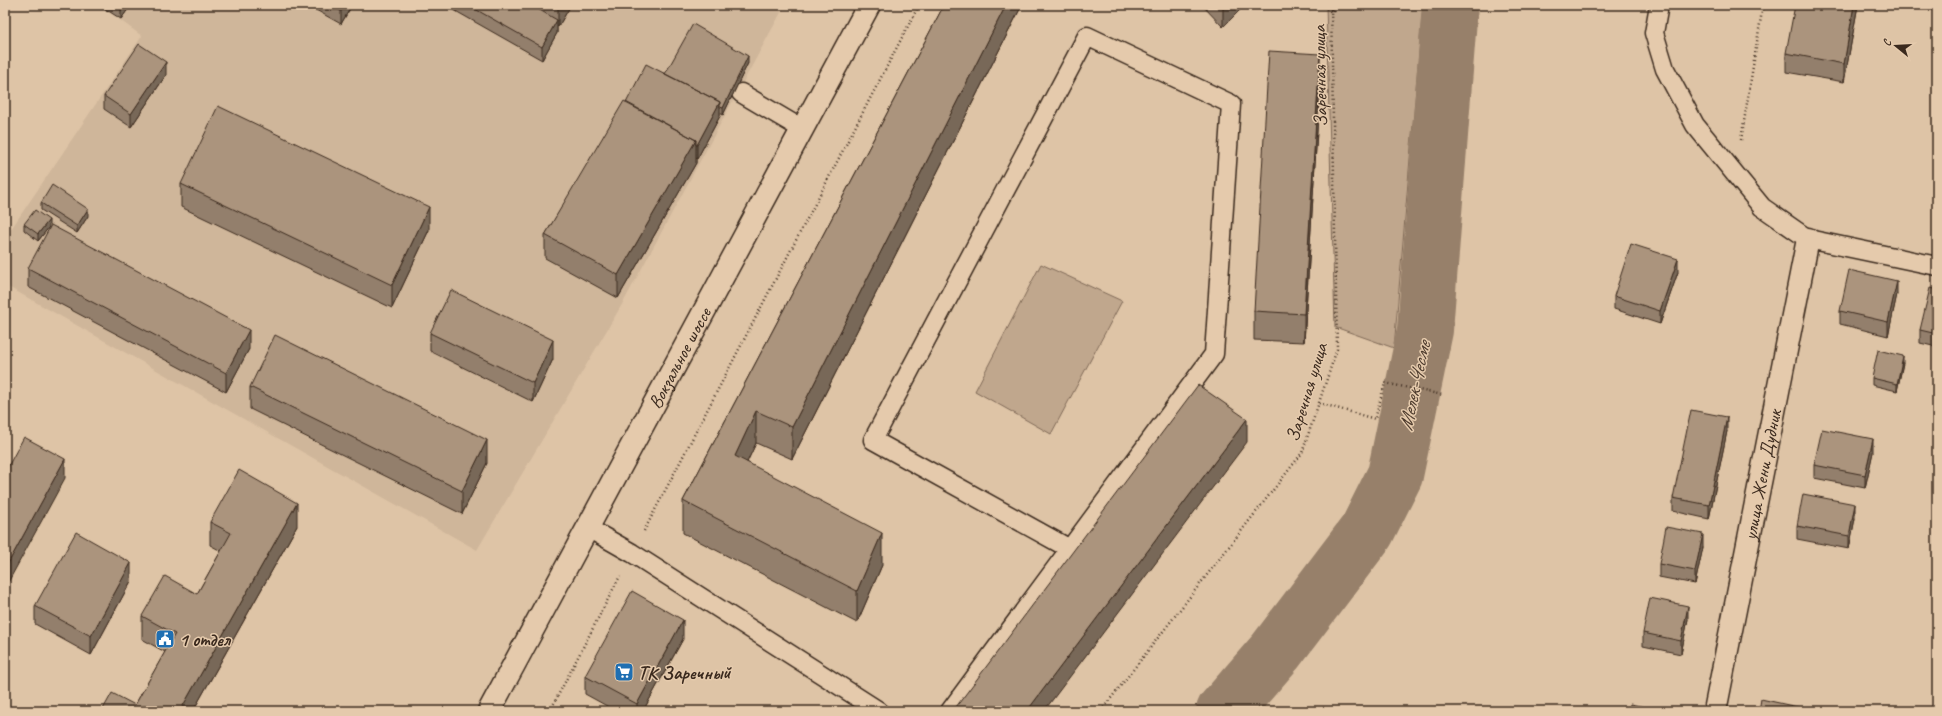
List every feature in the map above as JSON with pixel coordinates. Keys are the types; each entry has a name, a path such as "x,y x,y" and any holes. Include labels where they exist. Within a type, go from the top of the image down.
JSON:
{"main road":[{"name":"Вокзальное шоссе","path":"488,711 869,5"},
{"name":"улица Жени Дудник","path":"1714,711 1808,239"}],"lane":[{"path":"1658,5 1654,33 1666,69 1695,125 1736,173 1762,207 1808,239 1937,266"},
{"path":"950,711 1070,549 1214,354 1231,104 1087,36 873,440 1070,549"},
{"path":"741,93 802,129"},
{"path":"588,528 632,553 879,711"}],"path":[{"path":"550,711 919,5"},
{"path":"1324,5 1332,13"},
{"path":"1331,5 1332,13"},
{"path":"1332,13 1334,5"},
{"path":"1736,173 1763,5"},
{"name":"Заречная улица","path":"1101,711 1302,453 1337,349 1332,13"},
{"path":"1319,403 1375,419 1385,383 1443,395"}],"shaded area":[{"path":"99,5 785,5 624,301 477,550 5,285 5,238 142,36"},
{"path":"1326,5 1423,5 1394,348 1335,327"},
{"path":"1041,264 1122,301 1051,434 975,391"}],"building":[{"path":"330,5 344,5 341,11"},
{"path":"468,5 531,5 557,20 542,47"},
{"path":"552,5 560,5 558,8"},
{"path":"944,5 1006,5 792,427 756,411 735,456 882,533 857,591 683,501"},
{"path":"1795,5 1854,5 1844,64 1786,53"},
{"path":"693,24 748,56 723,108 720,107 720,102 665,74"},
{"path":"139,44 166,62 131,114 104,96"},
{"path":"1269,51 1320,54 1304,314 1254,311"},
{"path":"646,64 720,102 697,145 696,140 626,103"},
{"path":"624,101 696,140 618,275 545,235"},
{"path":"218,106 429,207 392,285 181,184"},
{"path":"52,185 88,209 77,226 41,203"},
{"path":"35,210 49,220 38,234 24,224"},
{"path":"51,225 249,330 226,373 28,268"},
{"path":"1631,244 1678,259 1660,311 1614,296"},
{"path":"1849,270 1897,281 1888,322 1840,311"},
{"path":"1930,288 1937,290 1937,334 1920,330"},
{"path":"451,290 553,340 533,383 430,333"},
{"path":"275,335 487,440 462,491 250,387"},
{"path":"1878,350 1903,356 1897,384 1872,378"},
{"path":"1198,385 1247,419 1027,711 953,711"},
{"path":"1691,410 1727,417 1709,505 1673,498"},
{"path":"1822,429 1873,439 1865,475 1814,465"},
{"path":"24,437 65,459 5,569 5,472"},
{"path":"239,470 297,503 180,711 102,711 112,693 135,705 175,634 142,616 165,576 197,594 231,533 210,522"},
{"path":"1803,494 1855,504 1849,536 1797,526"},
{"path":"1666,527 1703,534 1695,571 1659,564"},
{"path":"76,532 131,563 91,636 35,606"},
{"path":"632,591 683,620 637,704 585,676"},
{"path":"1650,598 1688,606 1681,641 1643,633"},
{"path":"1761,699 1802,708 1802,711 1759,711"},
{"path":"1630,704 1665,711 1629,711"}],"waterway":[{"name":"Мелек-Чесме","path":"1224,711 1276,651 1367,531 1395,475 1425,330 1450,5"}],"place":[{"name":"1 отдел","path":"165,639"},
{"name":"ТК Заречный","path":"624,672"}]}
